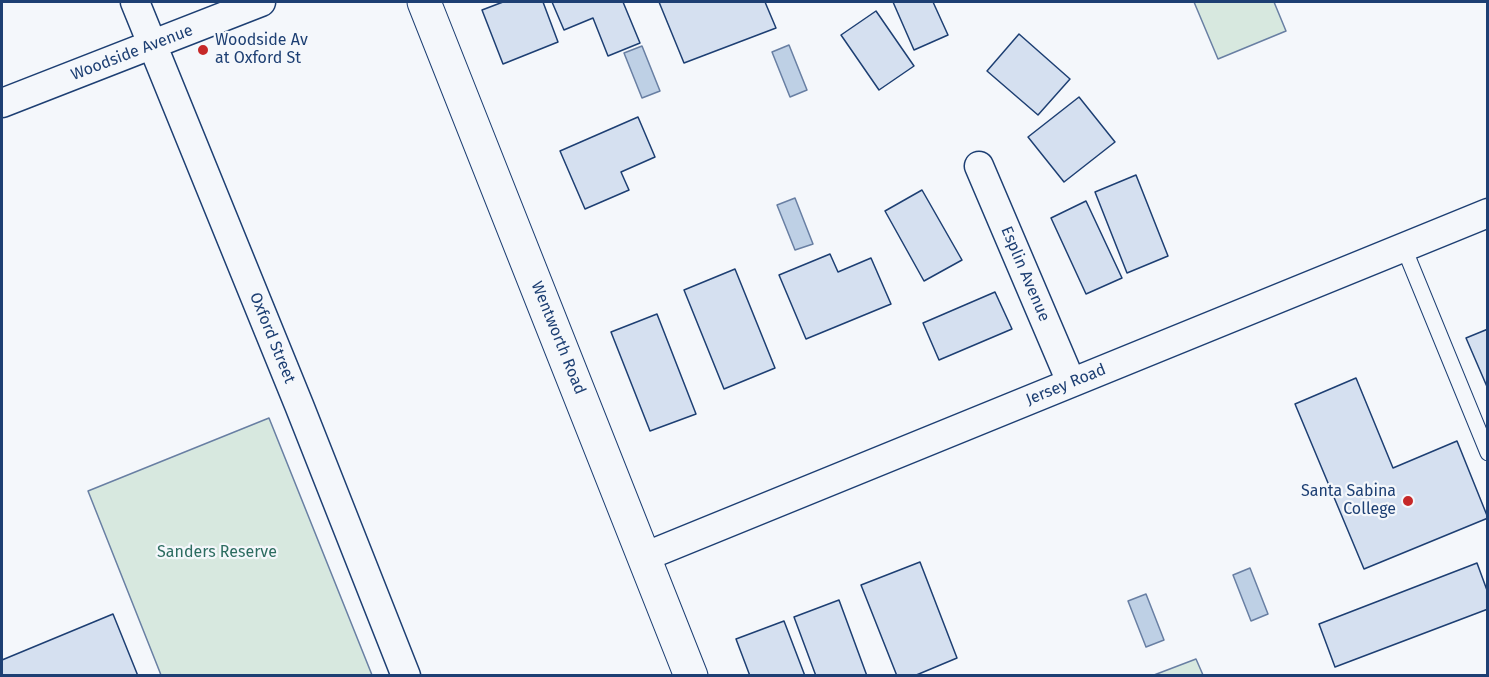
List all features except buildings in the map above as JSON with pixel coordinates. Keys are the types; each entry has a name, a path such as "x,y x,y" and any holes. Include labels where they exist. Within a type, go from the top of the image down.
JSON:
{"street":[{"name":"Oxford Street","path":"135,2 406,675"},
{"name":"Woodside Avenue","path":"2,103 261,2"},
{"name":"Wentworth Road","path":"424,2 690,675"},
{"name":"Esplin Avenue","path":"979,166 1071,382"},
{"name":"Jersey Road","path":"644,557 1488,213"}],"lane":[{"path":"1404,248 1488,453"}],"green space":[{"path":"1194,2 1274,2 1286,31 1218,59"},
{"name":"Sanders Reserve","path":"269,418 372,675 161,675 88,491"},
{"path":"1196,659 1203,675 1154,675"}],"water":[{"path":"789,45 807,90 790,97 772,52"},
{"path":"642,46 660,91 642,98 624,53"},
{"path":"795,198 813,244 795,250 777,205"},
{"path":"1250,568 1268,614 1251,621 1233,575"},
{"path":"1146,594 1164,640 1146,647 1128,601"}],"place":[{"name":"Woodside Av at Oxford St","path":"203,50"},
{"name":"Santa Sabina College","path":"1408,501"}]}
